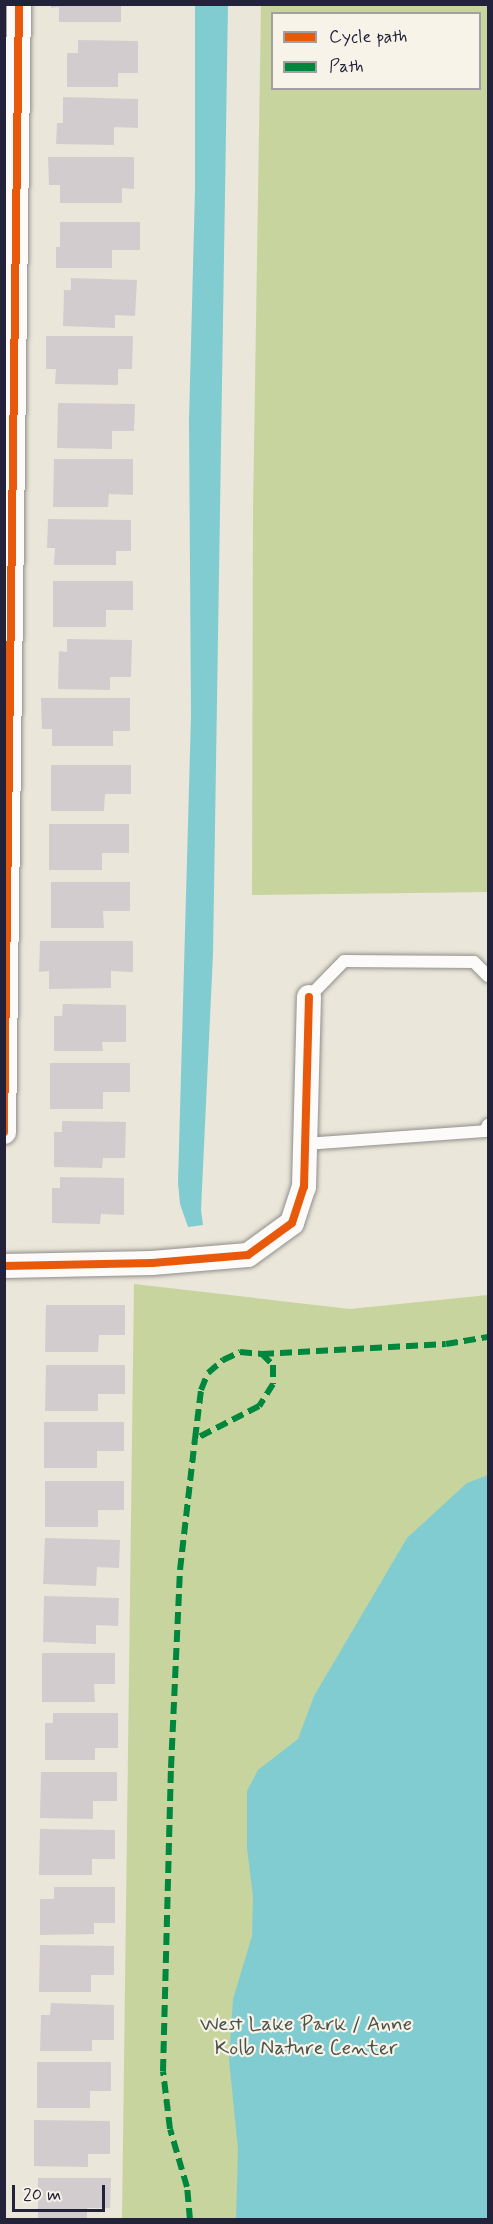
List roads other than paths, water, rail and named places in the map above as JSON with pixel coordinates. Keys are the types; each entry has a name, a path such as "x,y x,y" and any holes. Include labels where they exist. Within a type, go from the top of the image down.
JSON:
{"street":[{"path":"4,1132 12,32 19,4"},
{"path":"4,1266 152,1263 248,1255 292,1223 304,1187 309,997"}],"lane":[{"path":"309,997 344,961 474,963 489,976"},
{"path":"305,1144 485,1131 489,1125"}],"water":[{"path":"228,4 213,954 201,1210 203,1225 188,1227 180,1204 178,1183 191,716 189,421 195,189 195,5"},
{"path":"488,1475 488,2219 236,2219 238,2149 229,2060 233,1999 252,1936 253,1897 247,1848 247,1791 258,1770 298,1739 314,1696 407,1538 467,1483"}],"park label":[{"name":"West Lake Park / Anne Kolb Nature Center","path":"306,2036"}]}
